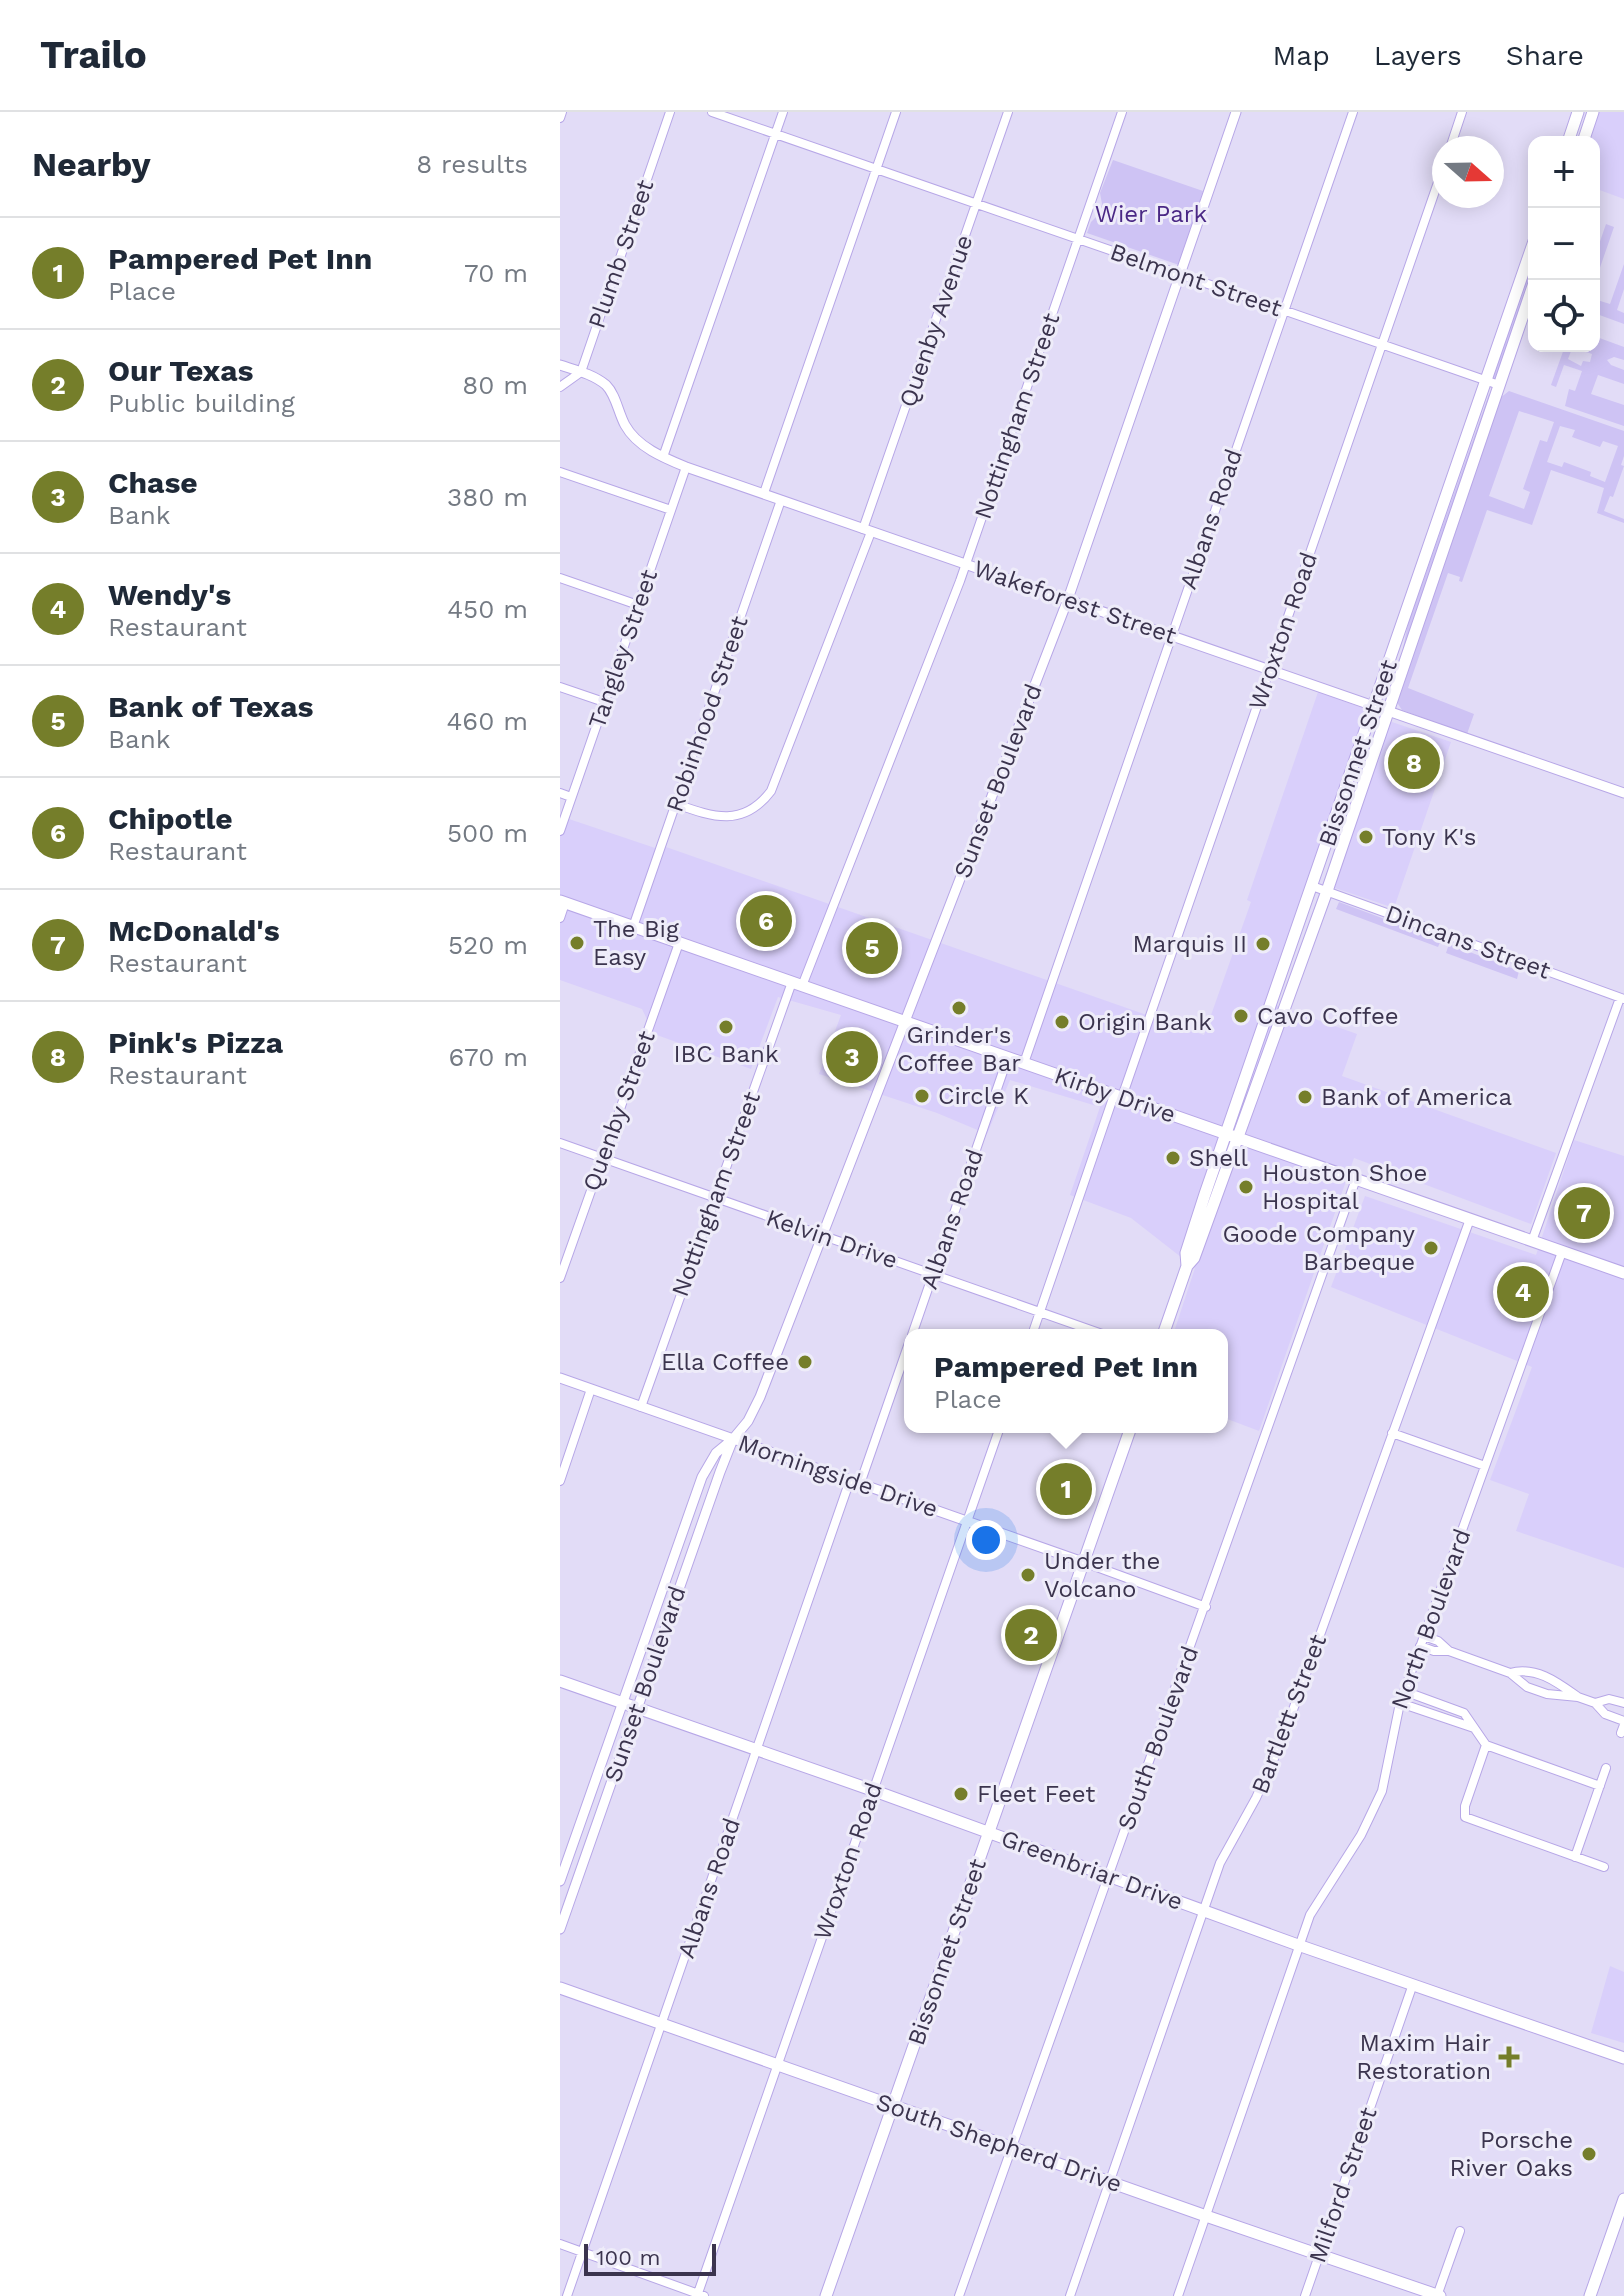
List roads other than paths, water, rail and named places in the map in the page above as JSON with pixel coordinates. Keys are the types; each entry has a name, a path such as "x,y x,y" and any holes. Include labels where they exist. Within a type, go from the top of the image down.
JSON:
{"main road":[{"path":"1570,136 1578,112"},
{"path":"1585,136 1593,112"},
{"name":"Bissonnet Street","path":"1232,1136 1273,999 1528,258"},
{"name":"Bissonnet Street","path":"1165,1329 1187,1266 1186,1253 1287,1004 1327,891 1528,300"},
{"name":"Kirby Drive","path":"563,902 1624,1273"},
{"path":"1273,999 1287,1004"},
{"name":"Bissonnet Street","path":"826,2296 1129,1433"},
{"name":"Greenbriar Drive","path":"560,1681 872,1790 1298,1945 1623,2057"},
{"name":"South Shepherd Drive","path":"560,1988 1438,2296"},
{"path":"1590,2296 1624,2199"}],"street":[{"path":"560,118 562,112"},
{"name":"Plumb Street","path":"581,372 670,112"},
{"name":"Belmont Street","path":"712,112 1499,385"},
{"path":"663,457 783,112"},
{"path":"764,493 896,112"},
{"name":"Quenby Avenue","path":"676,804 715,817 737,816 756,807 771,791 867,531 1008,112"},
{"name":"Nottingham Street","path":"641,1407 715,1198 797,984 965,564 1122,112"},
{"name":"Sunset Boulevard","path":"560,1881 702,1477 716,1453 748,1421 760,1397 1068,599 1236,112"},
{"name":"Albans Road","path":"1024,1063 1353,112"},
{"path":"1454,136 1462,112"},
{"name":"Wroxton Road","path":"1034,1329 1270,669 1432,199"},
{"name":"Wakeforest Street","path":"560,365 605,385 638,442 686,467 1624,793"},
{"path":"560,387 581,372"},
{"name":"Tangley Street","path":"560,831 686,467"},
{"path":"560,472 671,510"},
{"name":"Robinhood Street","path":"633,927 781,500"},
{"path":"560,578 638,605"},
{"path":"560,687 604,702"},
{"path":"560,793 571,797"},
{"name":"Dincans Street","path":"1312,886 1622,998"},
{"path":"560,918 563,902"},
{"name":"Quenby Street","path":"560,1278 679,943"},
{"path":"1532,1241 1622,998"},
{"name":"Albans Road","path":"914,1329 1008,1057"},
{"name":"Kelvin Drive","path":"560,1143 1088,1329"},
{"name":"South Boulevard","path":"959,2296 1356,1179"},
{"name":"Bartlett Street","path":"1070,2296 1202,1910 1220,1863 1256,1798 1281,1743 1470,1219"},
{"name":"North Boulevard","path":"1178,2296 1298,1945 1319,1897 1373,1812 1388,1767 1394,1724 1404,1691 1562,1252"},
{"name":"Albans Road","path":"860,1484 904,1358"},
{"name":"Morningside Drive","path":"560,1378 1206,1607"},
{"path":"560,1481 591,1389"},
{"name":"Wroxton Road","path":"700,2295 998,1433"},
{"path":"1392,1433 1485,1466"},
{"name":"Sunset Boulevard","path":"560,1929 733,1439"},
{"name":"Albans Road","path":"567,2296 850,1480"},
{"path":"1424,1636 1438,1641 1449,1651"},
{"path":"1420,1646 1434,1651 1449,1651 1510,1673 1527,1687 1547,1694 1578,1697 1595,1703 1623,1726"},
{"path":"1510,1673 1532,1671 1555,1680 1578,1697"},
{"path":"1404,1691 1464,1713 1486,1745 1600,1786"},
{"path":"1595,1703 1609,1699 1624,1703"},
{"path":"1400,1703 1474,1728"},
{"path":"1436,1716 1440,1704"},
{"path":"1486,1745 1465,1806 1465,1817 1604,1867"},
{"path":"1575,1857 1606,1768"},
{"name":"Milford Street","path":"1305,2296 1413,1984"},
{"path":"1438,2296 1460,2231"},
{"path":"560,2244 700,2295"}],"place":[{"name":"Pink's Pizza","path":"1414,763"},
{"name":"Tony K's","path":"1366,837"},
{"name":"Chipotle","path":"766,921"},
{"name":"The Big Easy","path":"577,943"},
{"name":"Marquis II","path":"1263,944"},
{"name":"Bank of Texas","path":"872,948"},
{"name":"Grinder's Coffee Bar","path":"959,1008"},
{"name":"Cavo Coffee","path":"1241,1016"},
{"name":"Origin Bank","path":"1062,1022"},
{"name":"IBC Bank","path":"726,1027"},
{"name":"Chase","path":"852,1057"},
{"name":"Circle K","path":"922,1096"},
{"name":"Bank of America","path":"1305,1097"},
{"name":"Shell","path":"1173,1158"},
{"name":"Houston Shoe Hospital","path":"1246,1187"},
{"name":"McDonald's","path":"1584,1213"},
{"name":"Goode Company Barbeque","path":"1431,1248"},
{"name":"Wendy's","path":"1523,1292"},
{"name":"Ella Coffee","path":"805,1362"},
{"name":"Pampered Pet Inn","path":"1066,1489"},
{"name":"Under the Volcano","path":"1028,1575"},
{"name":"Our Texas","path":"1031,1635"},
{"name":"Fleet Feet","path":"961,1794"},
{"name":"Maxim Hair Restoration","path":"1509,2057"},
{"name":"Porsche River Oaks","path":"1589,2154"}],"park label":[{"name":"Wier Park","path":"1151,214"}]}
